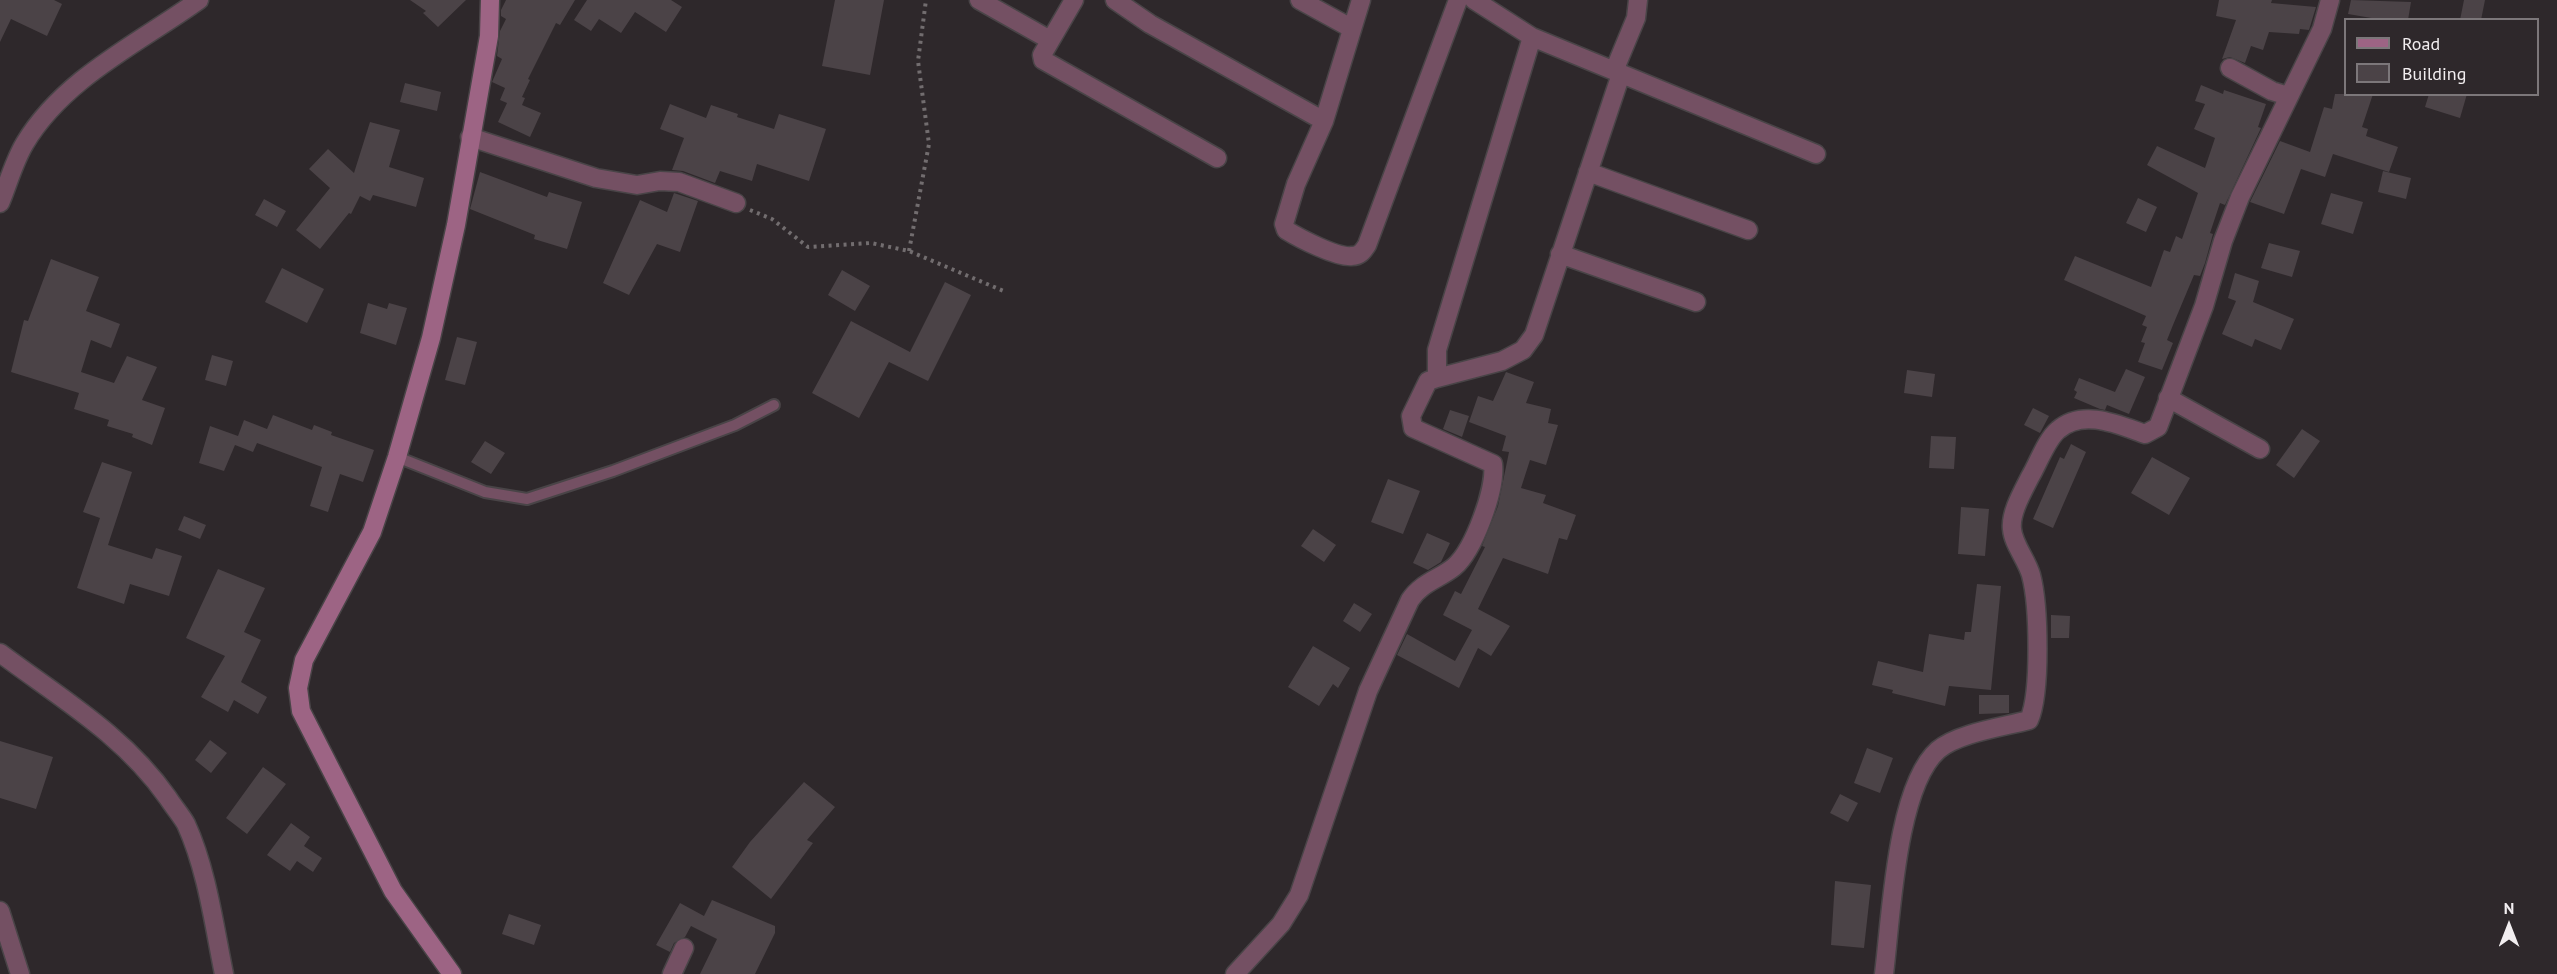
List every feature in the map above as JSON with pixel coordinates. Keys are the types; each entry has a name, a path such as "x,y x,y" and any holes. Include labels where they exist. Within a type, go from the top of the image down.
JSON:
{"street":[{"path":"0,203 24,144 50,108 114,56 199,0"},
{"path":"452,974 393,891 377,863 301,711 298,699 300,673 304,660 372,532 397,457 442,291 489,36 490,0"},
{"path":"979,0 1050,40"},
{"path":"1074,0 1042,55 1045,63 1217,158"},
{"path":"1115,0 1150,24 1324,121"},
{"path":"1300,0 1351,28"},
{"path":"1361,0 1324,121 1296,184 1284,224 1286,230 1297,236 1351,257 1361,253 1367,245 1458,0"},
{"path":"1474,0 1532,37 1816,154"},
{"path":"1235,974 1281,924 1299,895 1368,691 1410,600 1417,591 1456,565 1486,509 1493,464 1413,428 1411,416 1428,381 1502,361 1523,350 1534,335 1636,18 1638,0"},
{"path":"1884,974 1901,835 1920,778 1937,751 1952,742 2029,720 2036,702 2034,586 2011,531 2014,515 2027,483 2057,430 2077,421 2107,420 2145,434 2158,427 2204,306 2236,208 2322,29 2330,0"},
{"path":"1437,378 1437,350 1532,37"},
{"path":"2230,68 2272,91 2289,96"},
{"path":"470,136 596,178 637,184 660,181 679,182 736,203"},
{"path":"1588,172 1748,230"},
{"path":"1560,254 1696,302"},
{"path":"2168,398 2260,449"},
{"path":"0,653 89,717 130,752 163,791 185,824 192,842 209,903 224,974"},
{"path":"0,911 20,974"},
{"path":"672,974 684,948"}],"lane":[{"path":"397,457 484,492 528,499 613,471 735,425 774,405"}],"path":[{"path":"909,251 929,144 918,61 926,0"},
{"path":"736,203 772,219 808,247 870,243 909,251 1006,291"}],"building":[{"path":"0,0 54,0 62,4 47,36 11,19 0,42"},
{"path":"410,0 466,0 438,27 423,13 426,11"},
{"path":"506,0 575,0 560,25 556,23 528,79 530,80 522,97 525,98 522,105 541,113 530,137 498,122 507,103 500,100 505,88 492,82 502,59 497,56 500,31 506,19 501,16 501,10"},
{"path":"587,0 671,0 682,7 666,32 635,12 621,33 599,19 591,31 574,20"},
{"path":"835,0 884,0 870,75 822,66"},
{"path":"2219,0 2272,0 2271,3 2316,7 2309,30 2300,29 2299,34 2269,32 2263,50 2251,46 2245,63 2230,57 2222,59 2236,20 2216,16"},
{"path":"2351,0 2411,2 2408,18 2371,18 2348,14"},
{"path":"2464,0 2485,0 2481,18 2460,18"},
{"path":"405,83 441,92 437,111 400,102"},
{"path":"2201,85 2223,94 2224,90 2266,104 2258,127 2261,128 2225,205 2220,203 2210,233 2213,234 2205,263 2200,276 2194,275 2173,325 2167,340 2173,343 2162,370 2138,362 2145,343 2141,342 2147,327 2142,325 2146,316 2064,280 2075,256 2151,287 2164,250 2170,252 2176,236 2182,239 2198,193 2147,165 2157,146 2205,168 2215,138 2194,129 2205,104 2195,101"},
{"path":"2335,94 2372,96 2362,127 2368,129 2366,136 2398,147 2389,172 2333,154 2325,177 2301,169 2284,214 2250,202 2280,141 2310,152 2324,107 2332,109"},
{"path":"2428,96 2466,96 2460,118 2425,107"},
{"path":"670,104 706,118 711,105 738,114 737,117 774,129 779,114 826,129 809,181 757,164 752,181 720,171 715,183 683,171 672,170 684,138 660,129"},
{"path":"370,122 400,130 389,167 424,178 416,207 373,195 370,201 360,196 351,214 349,213 320,249 296,230 330,188 309,169 328,149 354,173"},
{"path":"2383,171 2411,178 2406,199 2378,192"},
{"path":"480,172 547,197 549,192 582,202 567,249 534,239 535,235 470,209"},
{"path":"674,193 698,201 680,252 657,244 629,295 603,283 640,200 667,212"},
{"path":"2331,193 2363,202 2353,234 2321,224"},
{"path":"2138,198 2157,207 2146,232 2126,223"},
{"path":"264,199 286,211 277,227 255,215"},
{"path":"2269,243 2300,251 2292,277 2261,268"},
{"path":"51,259 99,277 86,311 120,324 111,348 91,340 81,372 114,383 127,356 157,367 142,400 165,408 152,445 132,437 133,434 107,426 109,420 74,409 79,393 11,372 24,320 28,321"},
{"path":"282,268 324,289 307,323 265,302"},
{"path":"842,270 870,286 855,311 828,295"},
{"path":"2235,273 2259,281 2253,302 2294,319 2281,350 2255,339 2252,347 2222,334 2236,301 2228,298"},
{"path":"945,282 971,295 928,381 889,362 859,418 812,393 851,321 910,352"},
{"path":"368,303 387,309 389,303 407,308 396,345 360,333"},
{"path":"457,337 477,342 465,385 445,380"},
{"path":"212,355 233,361 226,386 205,380"},
{"path":"2126,369 2145,377 2129,414 2107,405 2105,410 2100,409 2074,398 2077,392 2074,390 2079,378 2115,392"},
{"path":"1907,370 1935,374 1932,397 1904,393"},
{"path":"1506,372 1534,382 1526,403 1551,409 1548,423 1558,425 1546,465 1530,460 1521,488 1546,495 1543,503 1576,515 1567,540 1559,538 1548,574 1503,558 1478,609 1510,626 1491,656 1478,648 1459,688 1397,655 1407,634 1455,661 1472,630 1443,615 1455,591 1461,594 1485,547 1482,546 1498,506 1509,452 1502,451 1506,436 1469,422 1478,396 1493,401"},
{"path":"2033,408 2049,416 2040,433 2024,425"},
{"path":"1450,410 1469,416 1462,437 1443,429"},
{"path":"273,415 312,430 314,425 332,432 331,435 374,450 363,482 340,474 328,512 310,506 322,467 257,443 253,452 235,445 224,471 199,463 210,426 238,436 244,420 267,429"},
{"path":"2302,429 2320,441 2294,478 2276,465"},
{"path":"1931,436 1956,437 1954,469 1929,468"},
{"path":"485,441 505,453 491,474 471,462"},
{"path":"2071,444 2086,452 2053,528 2033,519 2060,457 2064,459"},
{"path":"2152,457 2190,478 2169,515 2131,493"},
{"path":"102,462 132,472 108,545 152,559 156,548 182,556 169,596 130,584 124,604 77,588 100,518 83,512"},
{"path":"1388,479 1420,491 1403,534 1371,522"},
{"path":"1961,507 1989,509 1985,556 1958,554"},
{"path":"184,516 206,525 200,539 178,530"},
{"path":"1313,529 1336,545 1324,562 1301,546"},
{"path":"1427,533 1450,543 1441,562 1428,570 1413,563"},
{"path":"218,569 265,588 244,632 261,640 241,682 267,697 258,714 234,700 228,712 201,697 225,656 186,638"},
{"path":"1977,584 2001,586 1991,690 1949,686 1945,706 1892,693 1893,690 1872,685 1878,661 1923,672 1929,634 1964,640 1965,632 1971,632"},
{"path":"1354,603 1372,614 1360,632 1343,621"},
{"path":"2051,615 2070,616 2069,638 2051,638"},
{"path":"1313,646 1350,668 1338,688 1333,684 1319,706 1288,687"},
{"path":"1979,695 2009,695 2009,713 1979,714"},
{"path":"210,740 227,753 211,773 195,760"},
{"path":"0,741 53,757 36,809 0,798"},
{"path":"1867,748 1893,758 1880,793 1854,783"},
{"path":"263,767 286,784 247,834 226,818"},
{"path":"804,782 835,807 807,840 813,843 771,899 732,867 750,842"},
{"path":"1840,794 1858,803 1848,822 1830,813"},
{"path":"291,823 310,837 304,846 322,858 313,872 297,861 290,871 267,855"},
{"path":"1835,881 1871,885 1864,948 1831,945"},
{"path":"712,900 775,926 775,933 755,974 700,974 717,939 691,926 685,937 674,943 670,952 656,945 680,903 704,916"},
{"path":"509,914 541,925 534,945 502,934"}]}
